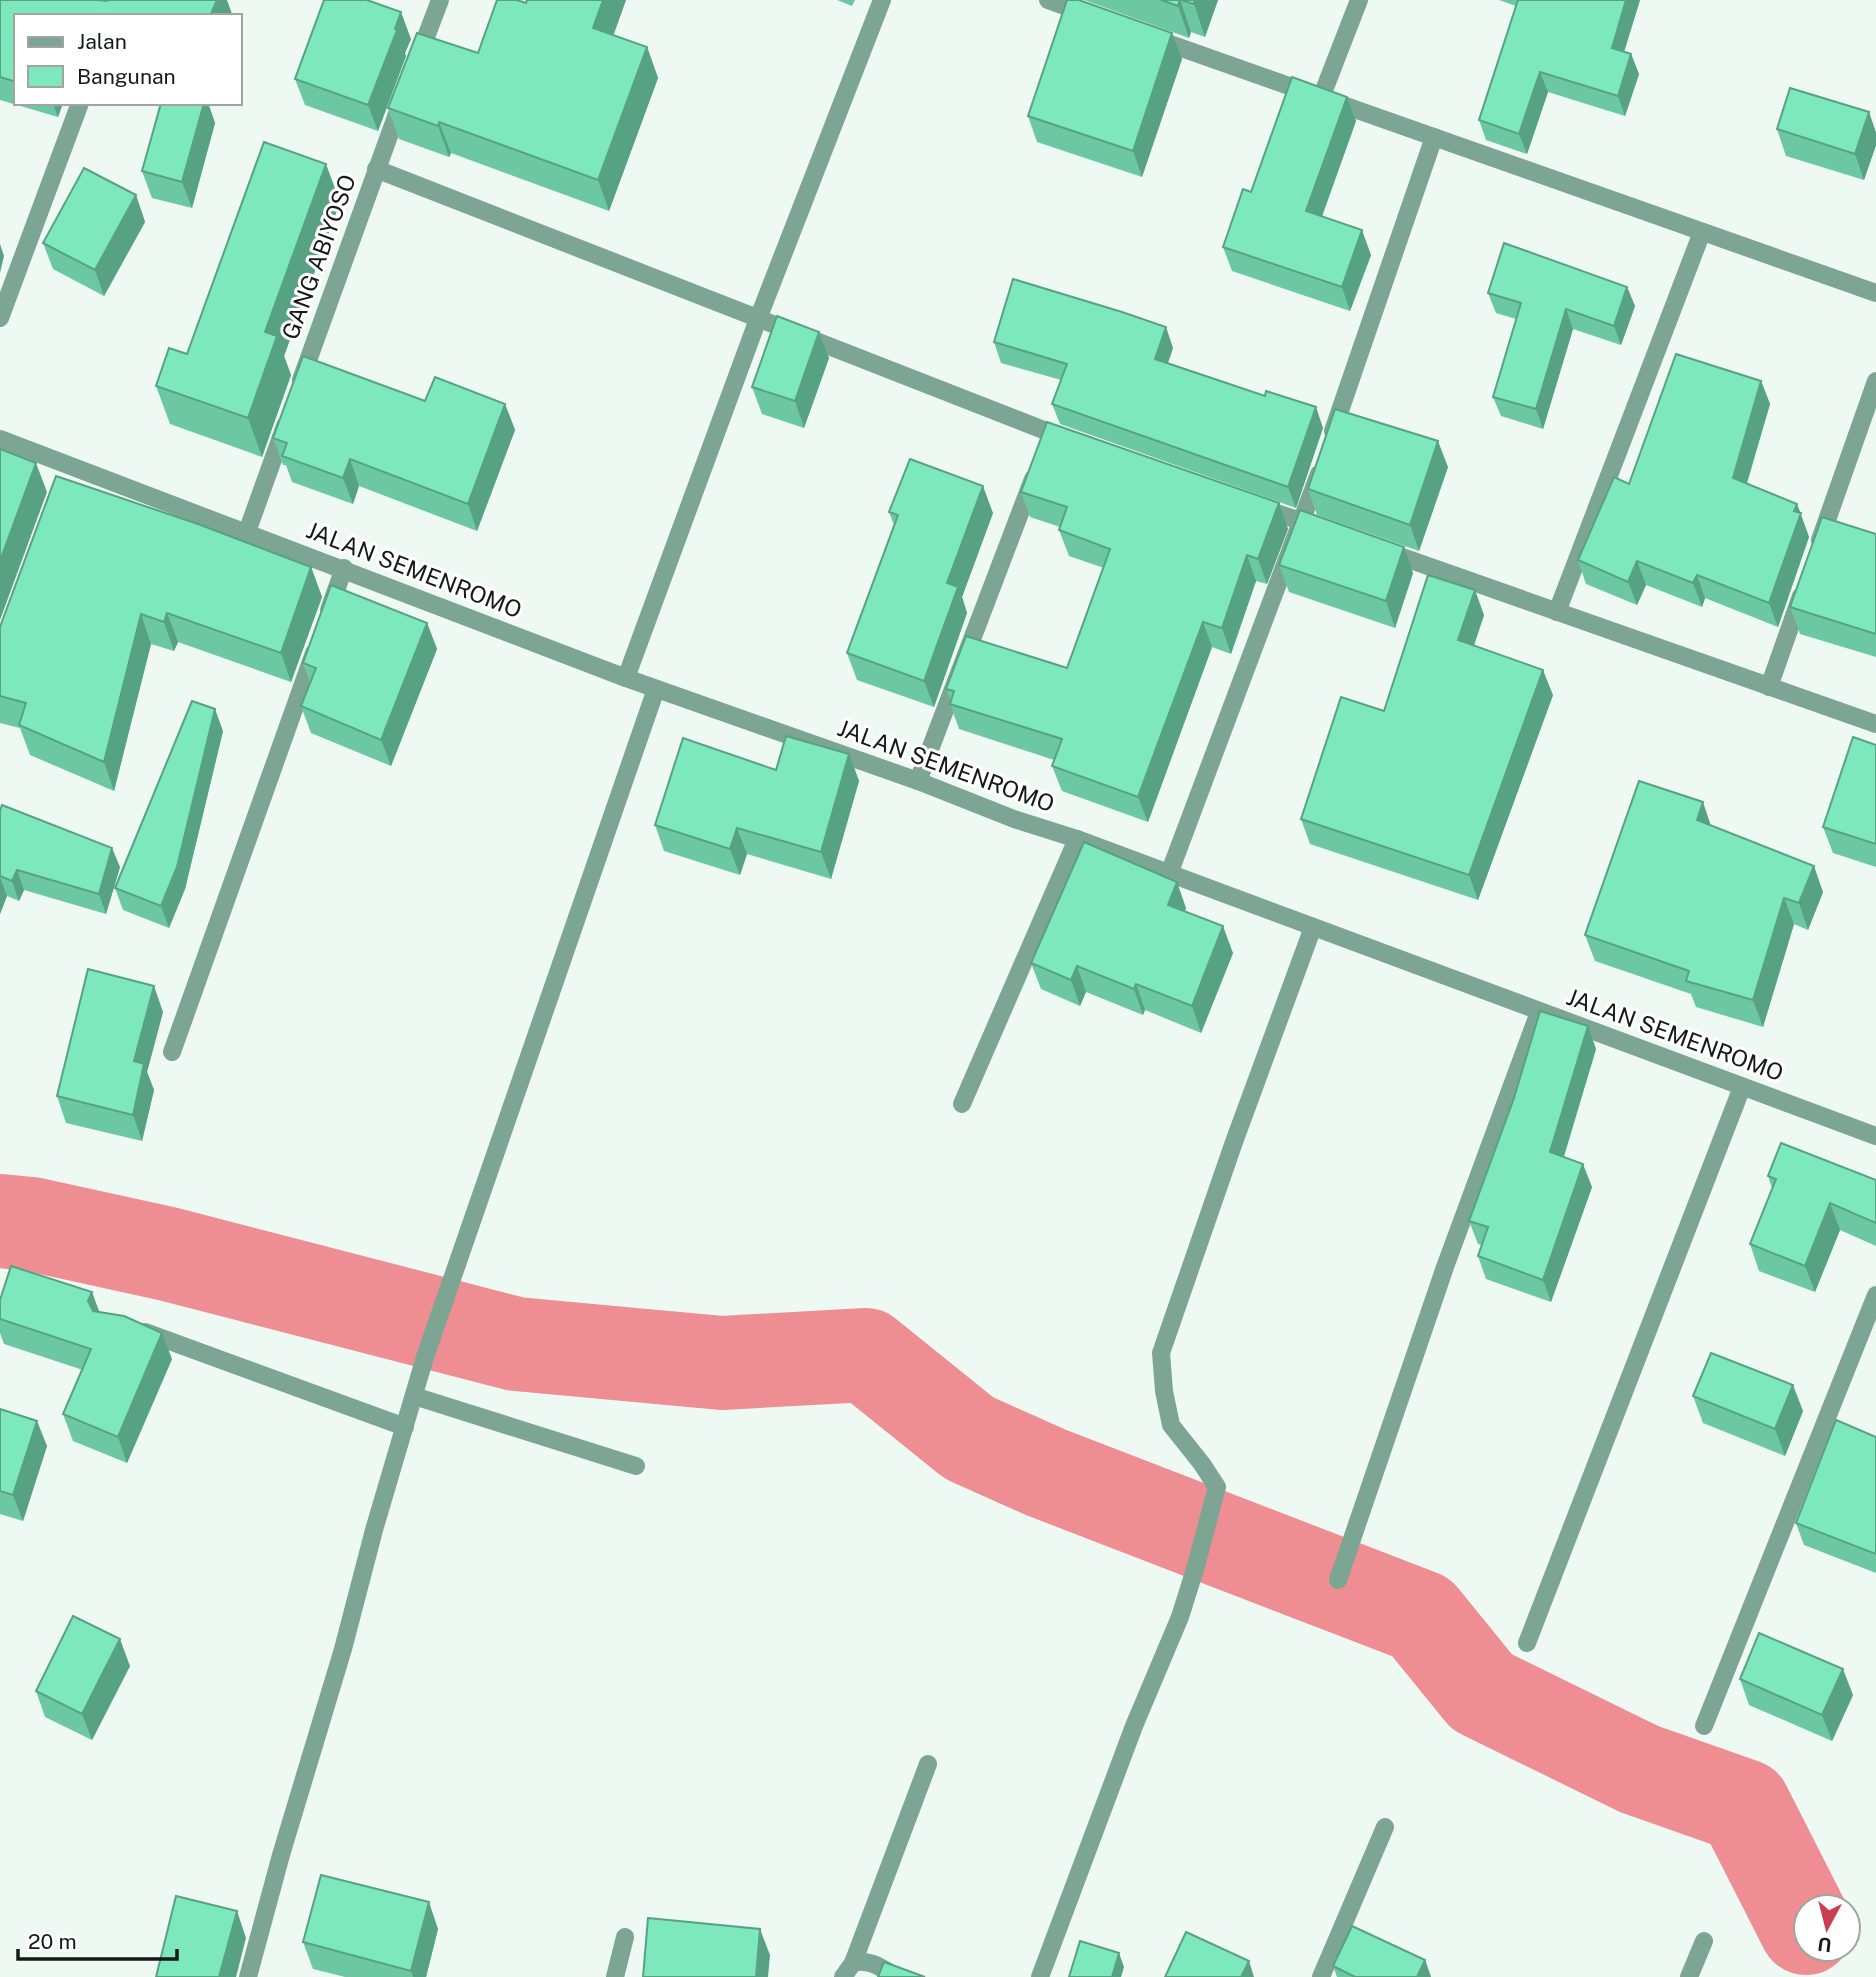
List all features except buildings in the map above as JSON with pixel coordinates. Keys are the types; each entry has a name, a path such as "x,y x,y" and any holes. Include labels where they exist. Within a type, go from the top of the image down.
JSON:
{"street":[{"name":"GANG ABIYOSO","path":"247,531 376,169 440,0"},
{"path":"626,678 758,319 882,0"},
{"path":"1048,0 1100,19"},
{"path":"1321,98 1359,0"},
{"path":"1139,33 1876,293"},
{"path":"0,318 79,105"},
{"path":"1170,874 1303,522 1433,137"},
{"path":"376,169 758,319 1045,446 1075,442"},
{"path":"1558,612 1702,232"},
{"path":"1814,559 1876,381"},
{"name":"JALAN SEMENROMO","path":"0,439 66,471 247,531 626,678 918,781 1014,819 1077,839 1876,1136"},
{"path":"918,781 1045,446"},
{"path":"1240,500 1328,531"},
{"path":"1366,544 1876,724"},
{"path":"172,1052 344,568"},
{"path":"1769,687 1805,584"},
{"path":"248,1977 425,1357 656,689"},
{"path":"962,1104 1077,839"},
{"path":"1040,1977 1091,1839 1180,1617 1217,1488 1171,1425 1164,1391 1161,1353 1313,927"},
{"path":"1338,1580 1445,1267 1539,1012"},
{"path":"1527,1643 1742,1087"},
{"path":"1704,1726 1876,1295"},
{"path":"125,1329 144,1332 405,1427"},
{"path":"414,1396 636,1466"},
{"path":"848,1970 928,1764"},
{"path":"1321,1977 1385,1827"},
{"path":"615,1977 625,1937"},
{"path":"1689,1977 1704,1941"},
{"path":"848,1970 860,1961 869,1962 898,1977"}],"waterway":[{"path":"0,1221 31,1224 168,1254 516,1344 722,1363 866,1355 969,1438 1045,1472 1421,1617 1482,1692 1639,1769 1744,1806 1792,1900"}]}
